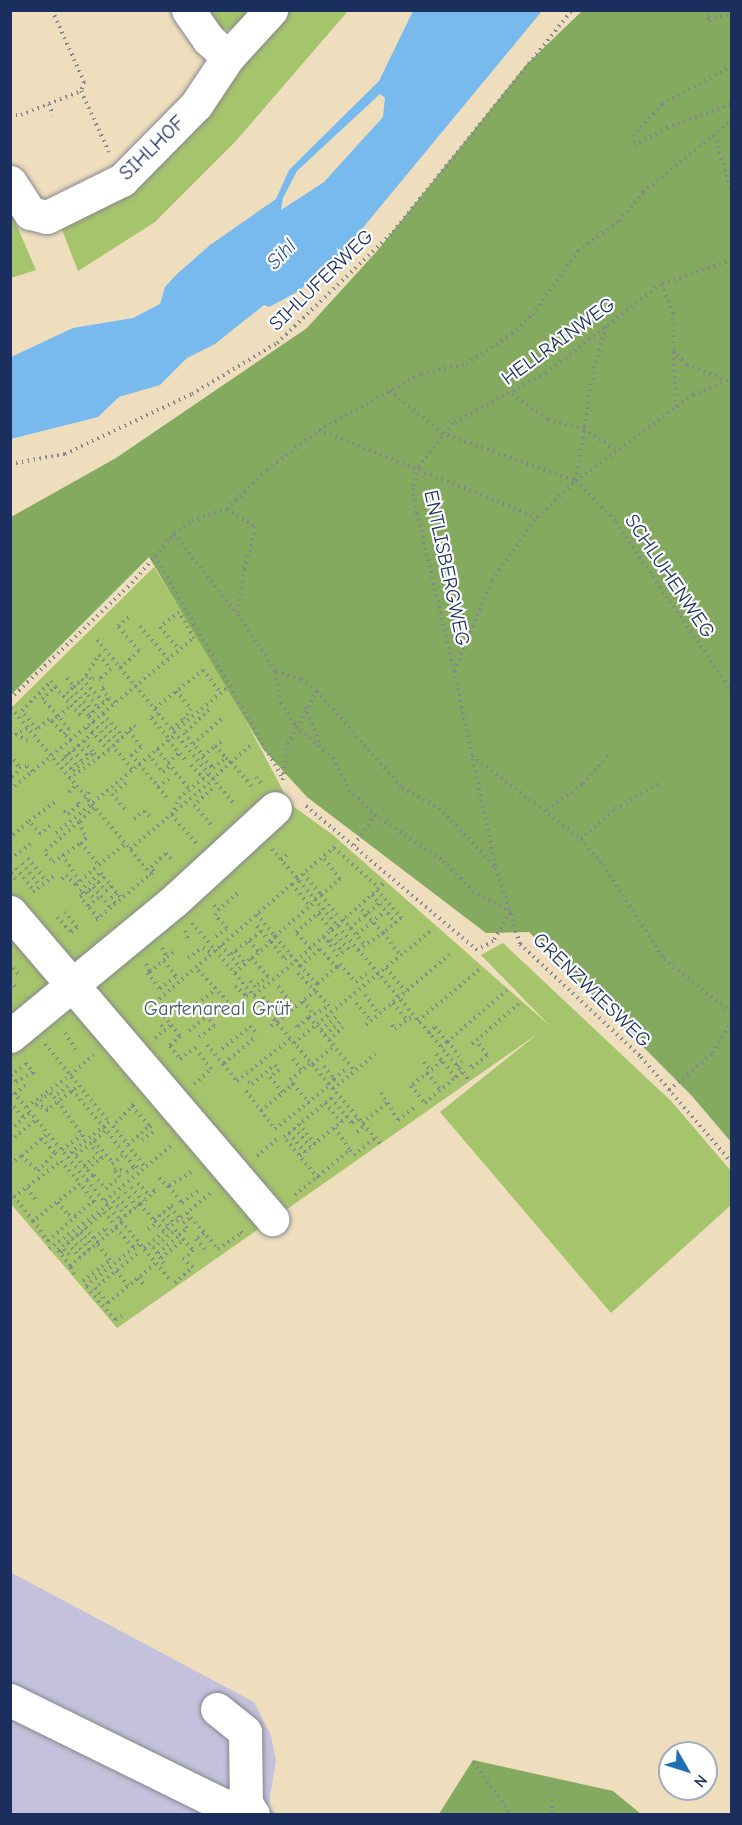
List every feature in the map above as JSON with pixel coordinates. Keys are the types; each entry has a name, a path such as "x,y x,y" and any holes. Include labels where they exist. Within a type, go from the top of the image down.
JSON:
{"street":[{"path":"188,10 208,39 228,57"},
{"name":"SIHLHOF","path":"10,182 30,213 47,218 122,180 196,105 228,57 271,10"},
{"path":"19,1029 174,901 261,813"},
{"path":"22,902 72,985 272,1219"},
{"path":"10,1700 225,1806 250,1809 245,1732 217,1709"}],"path":[{"path":"52,10 84,82 81,91 122,180"},
{"name":"SIHLUFERWEG","path":"10,464 65,454 192,394 277,343 393,232 572,10"},
{"path":"713,10 707,18 710,20 732,14"},
{"path":"732,66 662,104 634,135 634,145 732,104"},
{"path":"10,115 49,104 81,91"},
{"path":"49,104 53,115"},
{"path":"10,699 174,534 192,521 227,509 267,470 319,430 428,372 466,364 512,334 532,315 578,251 619,221 643,192 732,120"},
{"path":"714,135 732,193"},
{"name":"HELLRAINWEG","path":"418,467 442,433 453,423 512,394 546,374 661,284 732,260"},
{"path":"661,284 673,312 676,407"},
{"path":"390,391 442,433 576,481 594,368 606,325"},
{"path":"674,351 687,365 730,380"},
{"name":"ENTLISBERGWEG","path":"454,671 492,580 537,517 576,481 676,407 693,395 730,380"},
{"path":"512,394 548,420 584,429 616,450"},
{"name":"ENTLISBERGWEG","path":"319,430 418,467 414,496 454,671"},
{"path":"418,467 488,501 537,517"},
{"name":"SCHLUHENWEG","path":"576,481 616,522 732,693"},
{"path":"227,509 256,527 244,569 238,615"},
{"path":"174,534 238,615 276,672 281,703 296,726 319,743 333,758 350,790 375,815 443,861 473,891 510,912 493,940 477,950 354,845 261,813 194,805 212,789"},
{"path":"154,556 281,860 470,1081"},
{"path":"100,720 103,714 194,638 179,612 160,627 179,650"},
{"path":"120,668 139,651 118,626 130,616"},
{"path":"140,626 168,659"},
{"path":"97,639 209,774 261,813"},
{"path":"85,677 100,679 111,669 99,655 93,660 94,668 68,692 132,769"},
{"path":"186,761 152,718 176,691 203,670 221,693"},
{"name":"GRENZWIESWEG","path":"454,671 496,868 520,944 641,1057 732,1163"},
{"path":"276,672 301,679 317,690 394,781 439,808 496,868"},
{"path":"85,677 104,703"},
{"path":"67,678 98,708"},
{"path":"71,741 49,719 37,729 22,711 51,681 82,717"},
{"path":"75,686 93,712"},
{"path":"55,687 42,699 69,729 64,734"},
{"path":"104,687 102,689 116,703"},
{"path":"174,732 228,687"},
{"path":"77,702 93,690"},
{"path":"261,813 296,726 317,690"},
{"path":"56,833 92,806 138,763 169,740 191,709 176,691"},
{"path":"89,716 109,698"},
{"path":"52,721 71,705"},
{"path":"305,707 319,743"},
{"path":"11,708 174,901 213,951 235,973 380,1144"},
{"path":"209,710 184,733 213,768 226,758"},
{"path":"103,714 122,736"},
{"path":"180,714 184,718"},
{"path":"12,787 93,722 107,718"},
{"path":"193,744 222,719"},
{"path":"100,720 118,741"},
{"path":"113,746 134,726 140,728"},
{"path":"69,779 100,759 109,750 87,727"},
{"path":"10,738 27,728"},
{"path":"129,731 141,747 131,755 169,800"},
{"path":"93,733 62,759 73,771 94,753"},
{"path":"16,734 28,741"},
{"path":"84,741 100,759"},
{"path":"198,761 221,742"},
{"path":"78,745 88,757"},
{"path":"215,746 255,791 261,813"},
{"path":"130,849 250,746"},
{"path":"156,749 189,789"},
{"path":"73,750 83,763"},
{"path":"152,759 163,772 179,753"},
{"path":"547,810 583,784 610,753"},
{"path":"10,755 20,768"},
{"path":"472,756 547,810 581,839 603,864 664,959 732,1013"},
{"path":"191,765 204,779"},
{"path":"12,777 20,768 27,766 33,772"},
{"path":"172,814 179,798 209,774"},
{"path":"158,787 169,779"},
{"path":"126,783 111,794 127,812"},
{"path":"581,839 615,809 659,783"},
{"path":"69,792 75,786"},
{"path":"86,799 90,788"},
{"path":"64,811 68,814 79,804 76,800"},
{"path":"13,835 55,802"},
{"path":"79,822 86,838 53,862 46,850 79,822 92,806"},
{"path":"134,819 144,812 150,817"},
{"path":"172,814 261,813"},
{"path":"354,845 375,815"},
{"path":"29,821 40,834 50,826"},
{"path":"110,826 116,822"},
{"path":"10,859 34,841"},
{"path":"81,843 99,865"},
{"path":"62,879 66,875 76,885 125,844"},
{"path":"188,1089 211,1069 197,1047 180,1059 170,1046 180,1036 155,1003 335,847 378,889 401,918 358,950"},
{"path":"104,877 80,897 97,919 154,871 151,867 166,853 178,867"},
{"path":"281,860 289,853"},
{"path":"62,855 80,882"},
{"path":"235,973 340,879 323,857"},
{"path":"28,858 46,881"},
{"path":"22,863 40,886"},
{"path":"13,869 22,902"},
{"path":"83,894 80,891 101,873 121,898"},
{"path":"303,874 338,916"},
{"path":"98,882 115,903"},
{"path":"292,884 310,906"},
{"path":"300,966 321,950 331,929 383,884"},
{"path":"106,891 112,886"},
{"path":"93,887 110,908"},
{"path":"88,891 95,900"},
{"path":"111,898 117,893"},
{"path":"372,895 396,923"},
{"path":"88,906 101,896"},
{"path":"350,928 380,904"},
{"path":"359,906 400,956"},
{"path":"357,934 392,907"},
{"path":"310,948 296,932 323,909"},
{"path":"216,937 227,928 216,917 218,910"},
{"path":"56,916 71,932 77,927 65,912"},
{"path":"257,914 317,984"},
{"path":"318,914 350,951"},
{"path":"343,920 364,944"},
{"path":"293,921 301,927"},
{"path":"257,926 285,959 291,955"},
{"path":"207,1045 240,1081 316,1025 433,929"},
{"path":"245,963 233,953 261,932"},
{"path":"249,940 259,952"},
{"path":"235,986 246,996 253,994 310,948 326,940"},
{"path":"221,945 240,968"},
{"path":"157,953 162,948"},
{"path":"188,958 204,948 213,951"},
{"path":"321,950 337,967"},
{"path":"366,1025 449,955"},
{"path":"150,972 165,958 176,976 160,989 144,965 151,959"},
{"path":"248,978 255,987 268,976 252,958"},
{"path":"271,1026 315,991 317,984 340,964 356,982 366,974"},
{"path":"14,968 20,976"},
{"path":"386,968 406,992"},
{"path":"418,1021 481,968"},
{"path":"198,970 230,1004"},
{"path":"296,1025 298,1027 311,1016 318,1016 329,1006 298,973"},
{"path":"10,981 17,989"},
{"path":"263,997 276,1013 290,1002 277,985"},
{"path":"200,1037 214,1026 197,1004 215,990"},
{"path":"441,1047 507,990"},
{"path":"365,995 379,1014"},
{"path":"303,1001 316,1025 355,1071"},
{"path":"470,1065 472,1068 487,1055 474,1042 521,1002"},
{"path":"393,1003 407,1020"},
{"path":"356,1004 371,1021"},
{"path":"321,1030 338,1015"},
{"path":"392,1025 395,1029 414,1015"},
{"path":"189,1031 207,1016"},
{"path":"669,1090 713,1053 732,1020"},
{"path":"161,1025 165,1030"},
{"path":"325,1035 341,1025 329,1040"},
{"path":"222,1048 250,1026 258,1035"},
{"path":"158,1035 172,1027"},
{"path":"429,1033 435,1027 459,1056"},
{"path":"19,1029 79,1085 109,1122 74,1153 57,1155 38,1171 22,1156"},
{"path":"65,1033 78,1052"},
{"path":"223,1064 253,1039"},
{"path":"309,1103 290,1080 334,1046"},
{"path":"27,1107 97,1052"},
{"path":"246,1091 275,1129 375,1054"},
{"path":"436,1054 456,1077"},
{"path":"293,1059 302,1071"},
{"path":"442,1061 411,1086 425,1103 462,1072"},
{"path":"457,1066 462,1061"},
{"path":"424,1062 441,1090"},
{"path":"26,1064 11,1076 16,1082 33,1072"},
{"path":"248,1082 252,1084 275,1065 279,1070 270,1077 283,1093"},
{"path":"324,1066 334,1080"},
{"path":"330,1086 347,1068"},
{"path":"24,1118 10,1101 29,1082"},
{"path":"261,1111 293,1084"},
{"path":"56,1099 79,1085"},
{"path":"48,1090 36,1105 47,1110 68,1086"},
{"path":"10,1088 169,1279"},
{"path":"48,1090 81,1128 82,1135 62,1162 14,1197 48,1241 77,1216 106,1202 194,1128"},
{"path":"72,1090 134,1167 139,1170"},
{"path":"381,1093 398,1120 416,1106"},
{"path":"318,1178 284,1137 331,1098 352,1123 357,1118"},
{"path":"357,1132 388,1102"},
{"path":"325,1103 341,1122"},
{"path":"10,1130 31,1113"},
{"path":"300,1156 347,1117"},
{"path":"10,1141 36,1119"},
{"path":"299,1124 315,1144"},
{"path":"113,1126 146,1167"},
{"path":"113,1163 149,1126"},
{"path":"294,1128 311,1147"},
{"path":"335,1128 354,1155 375,1138"},
{"path":"10,1164 48,1132"},
{"path":"142,1140 153,1132"},
{"path":"289,1133 305,1152"},
{"path":"82,1135 90,1140 101,1156 113,1163"},
{"path":"41,1138 97,1205"},
{"path":"90,1140 101,1156"},
{"path":"295,1195 350,1150"},
{"path":"74,1153 106,1189 120,1177 113,1163"},
{"path":"86,1168 101,1156"},
{"path":"114,1169 127,1172 134,1167"},
{"path":"169,1186 190,1170 196,1177"},
{"path":"74,1176 80,1172"},
{"path":"144,1248 234,1174"},
{"path":"87,1180 93,1176"},
{"path":"159,1178 169,1186 182,1203 201,1188"},
{"path":"138,1183 150,1196"},
{"path":"33,1221 80,1184"},
{"path":"131,1187 140,1204"},
{"path":"27,1188 37,1202"},
{"path":"70,1266 108,1236 126,1216 155,1191 153,1188"},
{"path":"125,1192 140,1204 164,1231"},
{"path":"118,1197 131,1212"},
{"path":"113,1201 126,1216"},
{"path":"58,1202 68,1215 77,1216"},
{"path":"49,1249 97,1205"},
{"path":"148,1229 159,1215 171,1206 180,1218"},
{"path":"164,1211 174,1223"},
{"path":"74,1274 58,1250 104,1212 134,1248"},
{"path":"187,1213 218,1250 242,1233 236,1225"},
{"path":"159,1215 169,1227"},
{"path":"183,1223 187,1228 161,1258 153,1248 183,1223 191,1217"},
{"path":"94,1238 105,1229 108,1236"},
{"path":"175,1230 193,1250 183,1258 193,1267 175,1283"},
{"path":"81,1232 94,1238"},
{"path":"81,1232 110,1260 83,1281"},
{"path":"204,1233 196,1239 208,1253"},
{"path":"94,1238 94,1246"},
{"path":"72,1239 85,1254"},
{"path":"170,1247 183,1240"},
{"path":"68,1243 80,1258"},
{"path":"122,1316 116,1320 86,1286 140,1243"},
{"path":"61,1253 64,1249 69,1255"},
{"path":"137,1254 95,1288 108,1303 156,1263"},
{"path":"116,1271 128,1286"},
{"path":"138,1278 144,1285"},
{"path":"473,1762 511,1815"},
{"path":"552,1783 552,1815"}],"shaded area":[{"path":"10,1572 254,1702 271,1736 276,1761 268,1809 278,1814 11,1814"}],"green space":[{"path":"198,11 263,11 238,30 222,29"},
{"path":"285,11 348,11 235,142 155,222 78,271 59,222"},
{"path":"582,11 731,11 731,1142 692,1096 529,932 486,933 307,797 263,749 149,557 11,695 11,517 116,458 307,328 377,251 526,65"},
{"path":"10,210 36,270 11,278 10,278"},
{"name":"Gartenareal Grüt","path":"154,567 228,687 290,804 333,835 550,1026 481,955 503,943 672,1102 731,1171 731,1205 611,1313 440,1112 540,1032 117,1328 11,1204 10,709"},
{"path":"473,1760 613,1791 641,1814 439,1814"}],"water":[{"name":"Sihl","path":"413,11 542,11 342,253 299,291 269,307 264,305 215,344 187,358 160,385 119,397 98,417 11,439 11,357 73,328 133,318 160,304 165,287 177,274 210,245 276,199 289,170 379,81","holes":["380,94 385,98 383,117 324,182 281,210 283,198 297,171"]}]}
